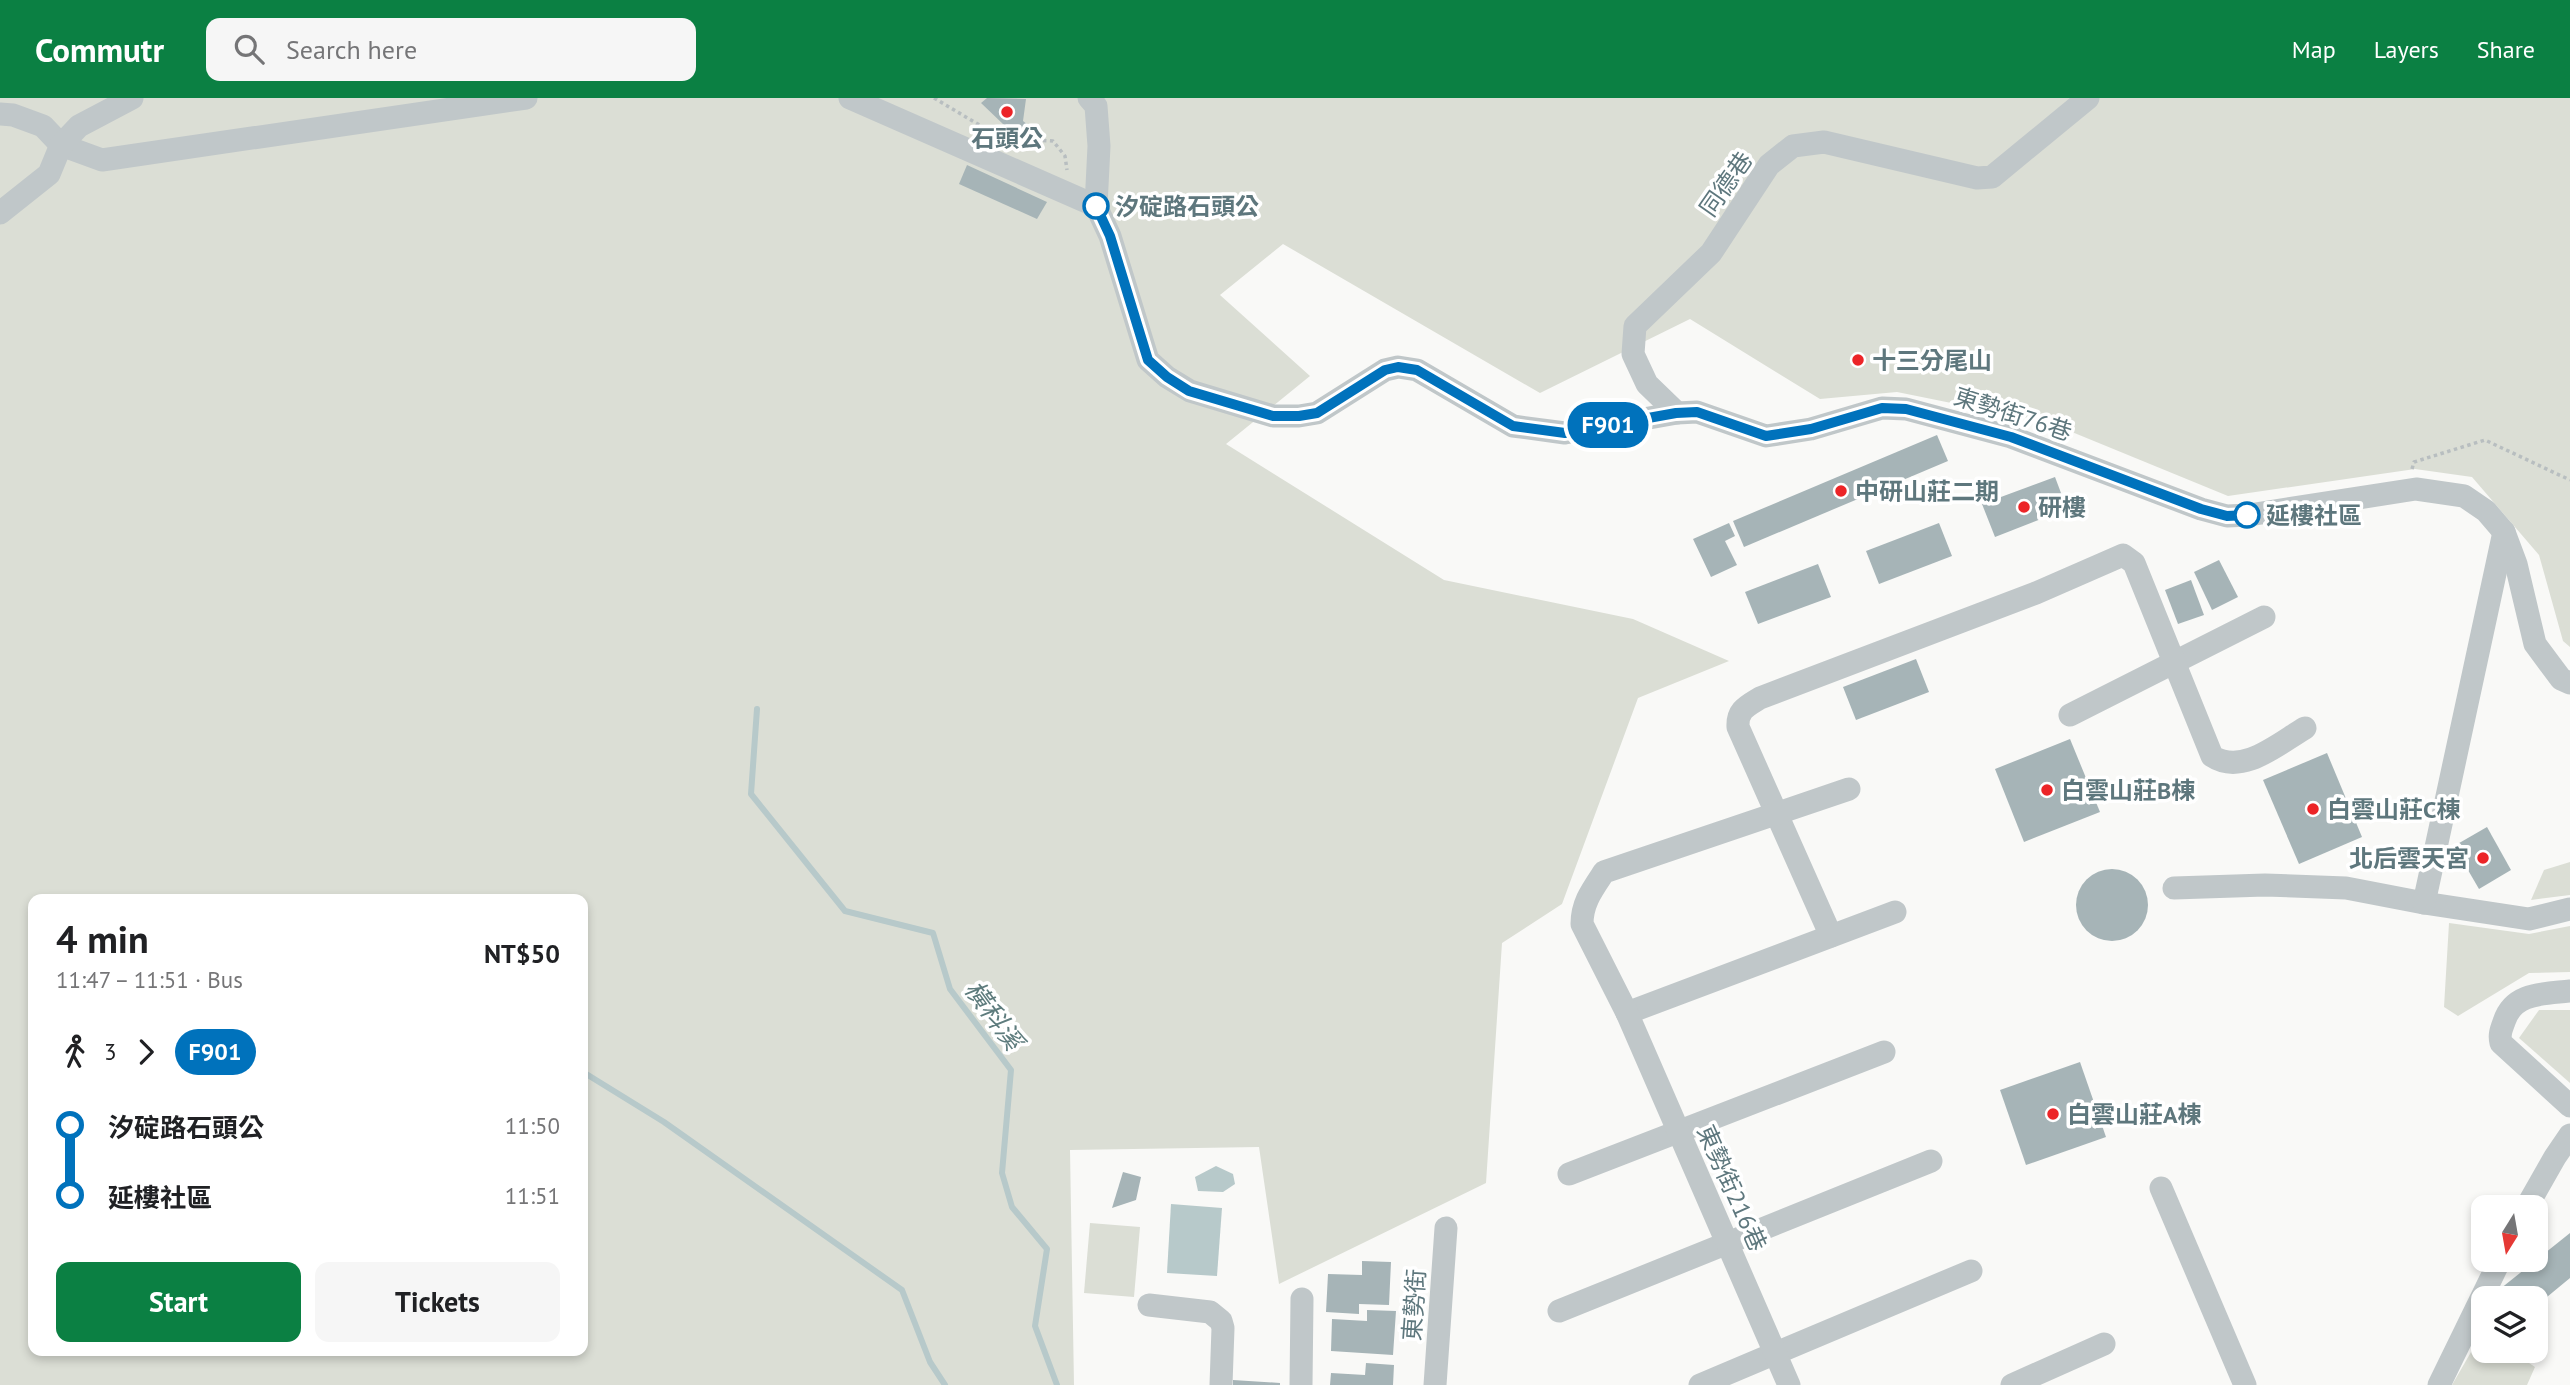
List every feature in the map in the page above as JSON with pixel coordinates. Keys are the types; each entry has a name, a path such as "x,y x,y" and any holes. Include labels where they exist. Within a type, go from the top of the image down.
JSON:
{"street":[{"path":"0,213 49,174 61,145 79,126 132,98"},
{"path":"0,114 43,126 61,145 102,160 526,98"},
{"path":"850,98 1096,206 1099,146 1096,106 1089,98"},
{"name":"同德巷","path":"1676,413 1647,384 1633,354 1635,326 1711,253 1769,165 1793,146 1824,142 1977,178 1993,177 2088,98"},
{"name":"東勢街76巷","path":"1096,206 1110,236 1148,360 1167,377 1189,391 1273,416 1317,413 1385,370 1398,367 1417,370 1513,426 1565,433 1676,413 1697,412 1766,436 1811,429 1882,408 1906,409 2011,437 2201,509 2227,516 2249,515 2416,489 2464,496 2486,511 2504,531"},
{"path":"2504,531 2516,564 2535,644 2561,679 2570,683"},
{"path":"2424,904 2504,531"},
{"path":"1831,936 1738,727 1741,710 1760,698 2036,593 2118,555 2129,558 2134,563 2212,756 2221,762 2233,764 2246,761 2305,729"},
{"path":"2070,715 2264,617"},
{"name":"東勢街216巷","path":"1789,1385 1627,1013 1582,924 1582,912 1586,899 1604,872 1849,789"},
{"path":"2174,888 2265,885 2346,888 2424,904 2529,919 2570,909"},
{"path":"1627,1013 1895,912"},
{"path":"2570,991 2529,995 2507,1010 2499,1037 2501,1044 2570,1106"},
{"path":"1569,1174 1884,1052"},
{"path":"2533,1195 2570,1135"},
{"path":"1559,1311 1931,1161"},
{"path":"2161,1188 2245,1385"},
{"name":"東勢街","path":"1435,1385 1446,1228"},
{"path":"1700,1385 1971,1271"},
{"path":"2440,1385 2494,1272"},
{"path":"1301,1385 1302,1299"},
{"path":"1149,1305 1210,1312 1221,1321 1221,1385"},
{"path":"2012,1385 2104,1344"}],"path":[{"path":"934,98 981,126 1017,139 1053,141 1065,156 1068,178"},
{"path":"2405,490 2414,461 2485,440 2570,480"}],"shaded area":[{"path":"0,98 2570,98 2570,647 2563,641 2539,555 2472,477 2415,469 2228,496 2050,423 1897,392 1820,399 1690,319 1540,393 1283,244 1220,295 1310,376 1226,444 1444,580 1633,619 1729,661 1638,698 1562,904 1502,943 1486,1183 1279,1284 1259,1147 1070,1150 1074,1385 0,1385"},
{"path":"2570,862 2570,895 2531,900 2544,870"},
{"path":"2449,923 2529,934 2570,926 2570,972 2529,973 2458,1016 2444,1007"},
{"path":"2539,1010 2570,1010 2570,1083 2519,1038"},
{"path":"1216,1166 1233,1174 1235,1184 1223,1192 1198,1191 1195,1177"},
{"path":"1171,1204 1222,1208 1217,1276 1167,1273"},
{"path":"1090,1223 1140,1227 1134,1297 1084,1293"},
{"path":"2471,1352 2471,1363 2529,1363 2535,1367 2527,1385 2452,1385"}],"building":[{"name":"石頭公","path":"987,98 1026,99 1023,121 1043,137 1029,139 1003,124 981,103"},
{"path":"967,165 1047,202 1037,219 959,184"},
{"name":"中研山莊二期","path":"1937,435 1948,461 1744,547 1733,521"},
{"name":"研樓","path":"2055,477 2067,509 1995,537 1982,504"},
{"path":"1729,523 1735,536 1725,541 1737,565 1711,577 1693,539"},
{"path":"1939,523 1952,556 1879,584 1866,551"},
{"path":"2219,560 2238,597 2212,610 2194,572"},
{"path":"1818,564 1831,597 1758,624 1745,592"},
{"path":"2191,580 2204,615 2178,624 2165,590"},
{"path":"1916,659 1929,692 1856,720 1843,687"},
{"name":"白雲山莊B棟","path":"2070,739 2100,812 2024,842 1995,769"},
{"name":"白雲山莊C棟","path":"2327,753 2362,837 2299,864 2263,780"},
{"name":"北后雲天宮","path":"2487,827 2511,870 2479,889 2454,846"},
{"path":"2119,869 2138,879 2146,891 2146,919 2138,931 2126,939 2105,941 2086,931 2078,919 2076,898 2086,879 2098,871"},
{"name":"白雲山莊A棟","path":"2080,1062 2106,1137 2026,1165 2000,1090"},
{"path":"1123,1172 1141,1177 1136,1200 1112,1208"},
{"path":"2570,1233 2570,1278 2548,1296 2548,1286 2504,1286 2521,1272 2548,1272 2548,1251"},
{"path":"1362,1261 1391,1262 1389,1305 1359,1304 1359,1314 1326,1312 1328,1274 1362,1275"},
{"path":"1367,1310 1396,1311 1393,1355 1331,1351 1332,1319 1367,1321"},
{"path":"1366,1363 1394,1365 1393,1385 1330,1385 1331,1373 1365,1375"},
{"path":"1233,1380 1280,1383 1280,1385 1233,1385"}],"waterway":[{"name":"橫科溪","path":"757,709 751,794 845,911 933,933 950,989 1011,1070 1002,1173 1012,1207 1047,1249 1035,1326 1057,1385"},
{"path":"588,1075 664,1122 902,1290 930,1362 945,1385"}],"bus line":[{"name":"F901","path":"1096,206 1110,236 1148,360 1167,377 1189,391 1273,416 1317,413 1385,370 1398,367 1417,370 1513,426 1565,433 1642,418 1697,412 1766,436 1811,429 1882,408 1906,409 2011,437 2201,509 2227,516 2247,515"}],"place":[{"name":"石頭公","path":"1007,112"},
{"name":"汐碇路石頭公","path":"1096,206"},
{"name":"十三分尾山","path":"1858,360"},
{"name":"中研山莊二期","path":"1841,491"},
{"name":"研樓","path":"2024,507"},
{"name":"延樓社區","path":"2247,515"},
{"name":"白雲山莊B棟","path":"2047,790"},
{"name":"白雲山莊C棟","path":"2313,809"},
{"name":"北后雲天宮","path":"2483,858"},
{"name":"白雲山莊A棟","path":"2053,1114"}]}
